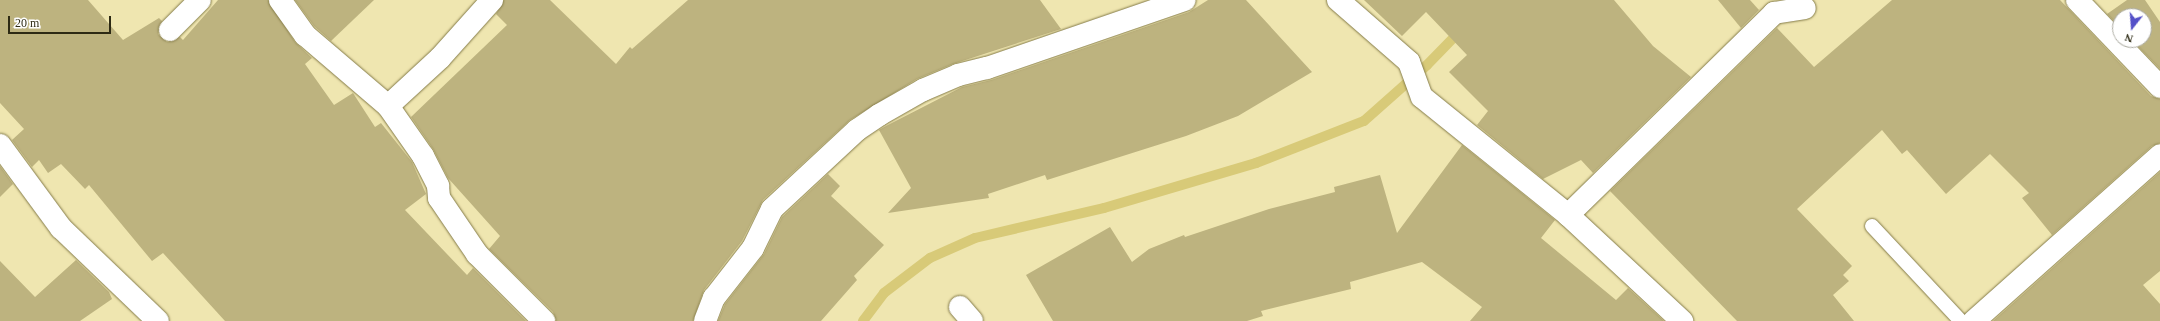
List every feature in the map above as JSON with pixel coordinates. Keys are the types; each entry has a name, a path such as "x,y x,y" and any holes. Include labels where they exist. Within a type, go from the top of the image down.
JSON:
{"street":[{"path":"170,30 200,0"},
{"path":"280,0 305,35 388,106 423,156 438,186 439,198 477,254 544,321"},
{"path":"388,106 440,58 492,0"},
{"path":"705,321 714,298 753,248 772,209 857,130 923,90 958,74 987,68 1185,0"},
{"path":"1338,0 1409,62 1422,97 1568,215 1682,321"},
{"path":"2077,0 2160,87"},
{"path":"1568,215 1774,13 1805,8"},
{"path":"0,145 61,228 158,321"},
{"path":"1974,321 2160,155"}],"lane":[{"path":"1872,226 1961,321"}],"building":[{"path":"0,0 88,0 123,40 159,18 162,21 158,34 167,42 180,37 183,40 218,0 268,0 295,42 312,58 305,64 334,105 353,93 375,127 381,123 412,162 426,194 405,210 467,275 473,268 526,321 225,321 163,253 152,261 89,185 85,189 61,164 48,173 39,160 32,167 12,140 24,129 0,103"},
{"path":"295,0 374,0 331,41 314,26"},
{"path":"504,0 550,0 616,64 630,47 632,49 688,0 1040,0 1061,29 953,64 917,79 850,120 763,200 742,241 704,290 693,321 556,321 553,312 489,249 500,236 448,178 433,149 411,117 507,25 496,14"},
{"path":"1208,0 1246,0 1312,72 1238,116 1186,136 1047,180 1045,175 988,194 989,198 888,213 911,188 879,130 962,87 991,80 1189,12"},
{"path":"1364,0 1614,0 1653,46 1691,77 1593,173 1581,160 1543,179 1477,125 1488,111 1449,72 1467,55 1426,12 1402,36"},
{"path":"1718,0 1750,0 1759,10 1741,28"},
{"path":"1892,0 2060,0 2151,96 2160,99 2160,143 2152,146 2052,235 2022,198 2029,193 1990,154 1946,194 1907,150 1902,154 1882,130 1797,209 1852,266 1843,275 1849,281 1833,295 1854,321 1737,321 1610,191 1777,28 1814,67"},
{"path":"2127,0 2145,0 2150,8 2116,8"},
{"path":"2112,10 2112,19 2107,14"},
{"path":"2152,10 2160,22 2160,69 2140,48 2152,48"},
{"path":"1462,145 1555,220 1541,238 1616,300 1628,288 1664,321 1470,321 1482,307 1422,262 1350,282 1351,289 1261,311 1263,316 1247,321 1053,321 1026,275 1110,227 1132,262 1149,249 1184,235 1185,237 1269,209 1335,192 1334,187 1380,175 1397,233"},
{"path":"0,166 13,184 0,197"},
{"path":"2160,172 2160,271 2143,285 2160,304 2160,321 1993,321"},
{"path":"828,174 840,186 831,196 884,245 854,276 857,280 821,321 718,321 725,304 764,254 782,217"},
{"path":"76,260 109,292 112,299 80,321 0,321 0,261 35,297"}],"waterway":[{"path":"863,321 884,293 930,258 975,238 1104,208 1256,163 1364,121 1427,65 1461,30"}]}
